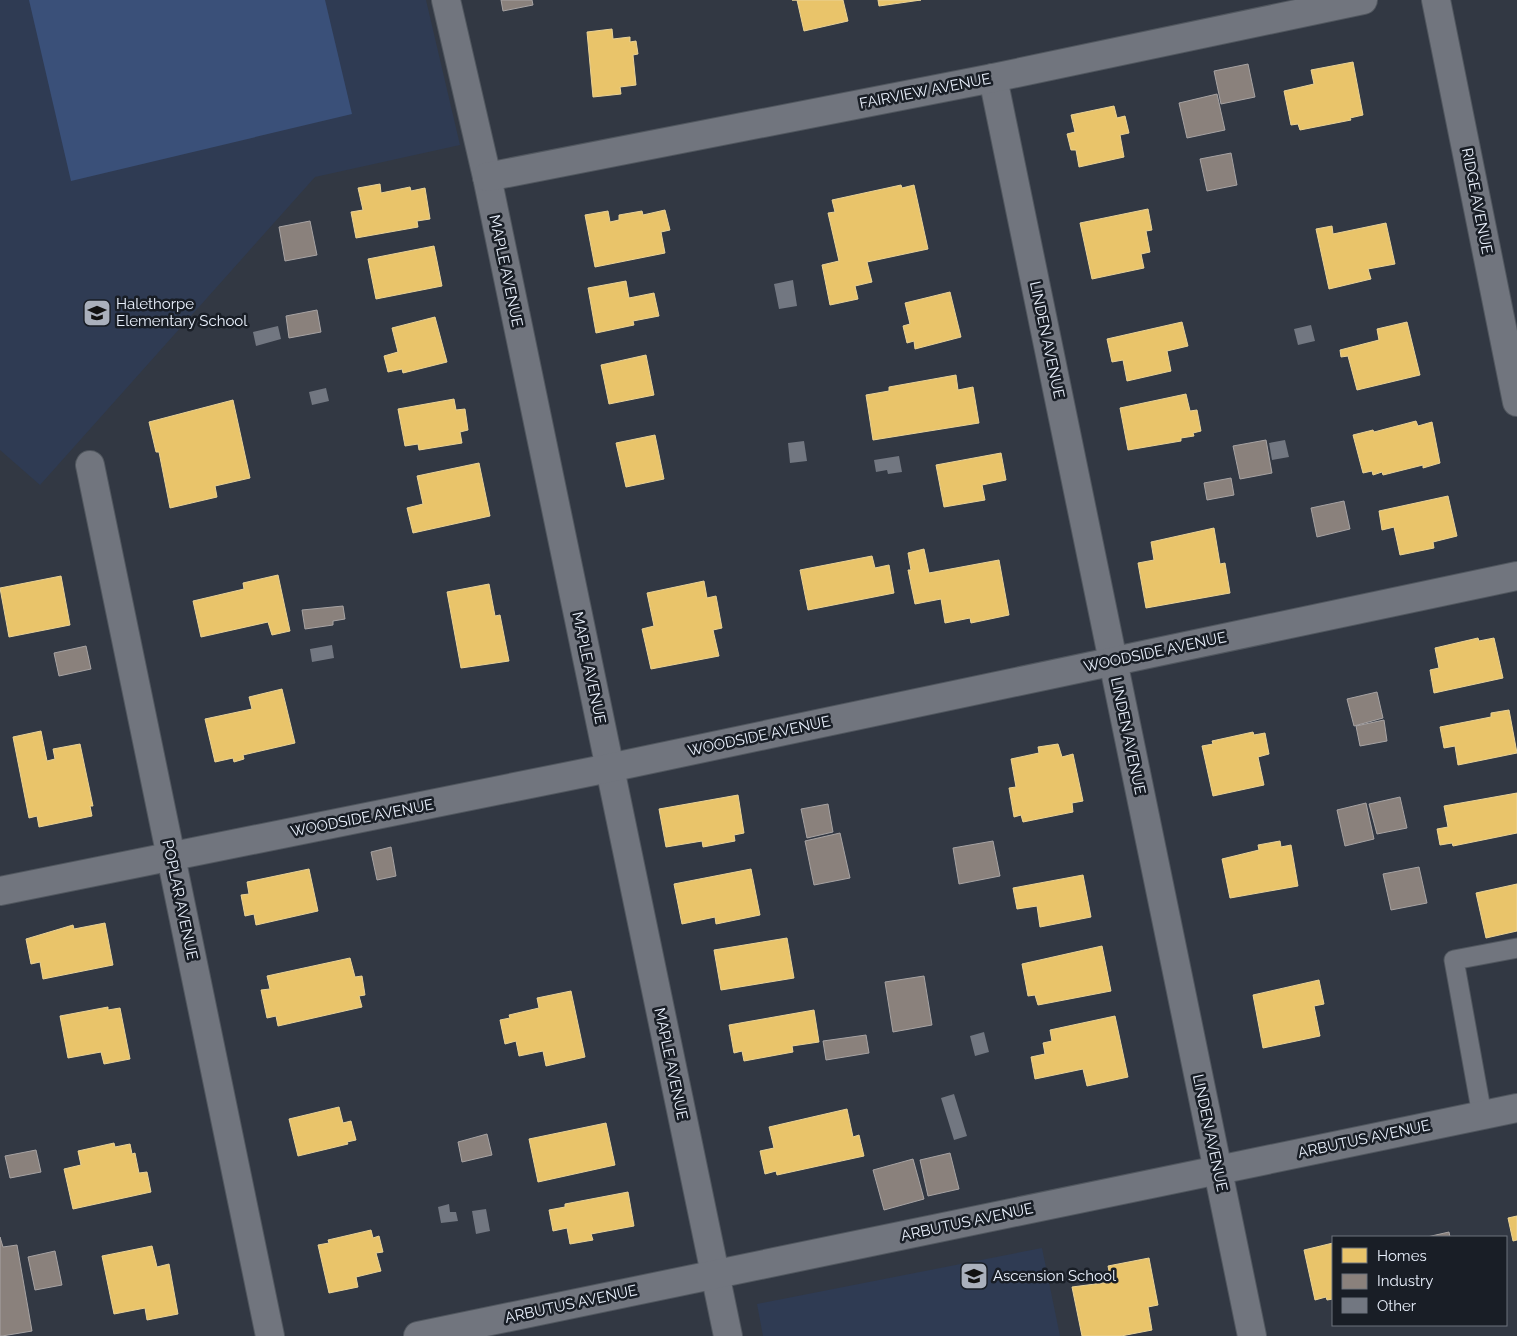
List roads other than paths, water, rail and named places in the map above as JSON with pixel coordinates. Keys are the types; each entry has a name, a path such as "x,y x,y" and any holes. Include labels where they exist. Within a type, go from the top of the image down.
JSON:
{"street":[{"name":"MAPLE AVENUE","path":"446,0 487,177 728,1336"},
{"name":"FAIRVIEW AVENUE","path":"487,177 993,78 1363,0"},
{"name":"RIDGE AVENUE","path":"1436,0 1517,402"},
{"name":"LINDEN AVENUE","path":"993,78 1252,1336"},
{"name":"POPLAR AVENUE","path":"90,465 270,1336"},
{"name":"WOODSIDE AVENUE","path":"0,891 609,768 1517,576"},
{"name":"ARBUTUS AVENUE","path":"418,1336 1517,1108"}],"lane":[{"path":"1482,1115 1454,960 1517,948"}],"place":[{"name":"Halethorpe Elementary School","path":"97,313"},
{"name":"Ascension School","path":"974,1276"}]}
